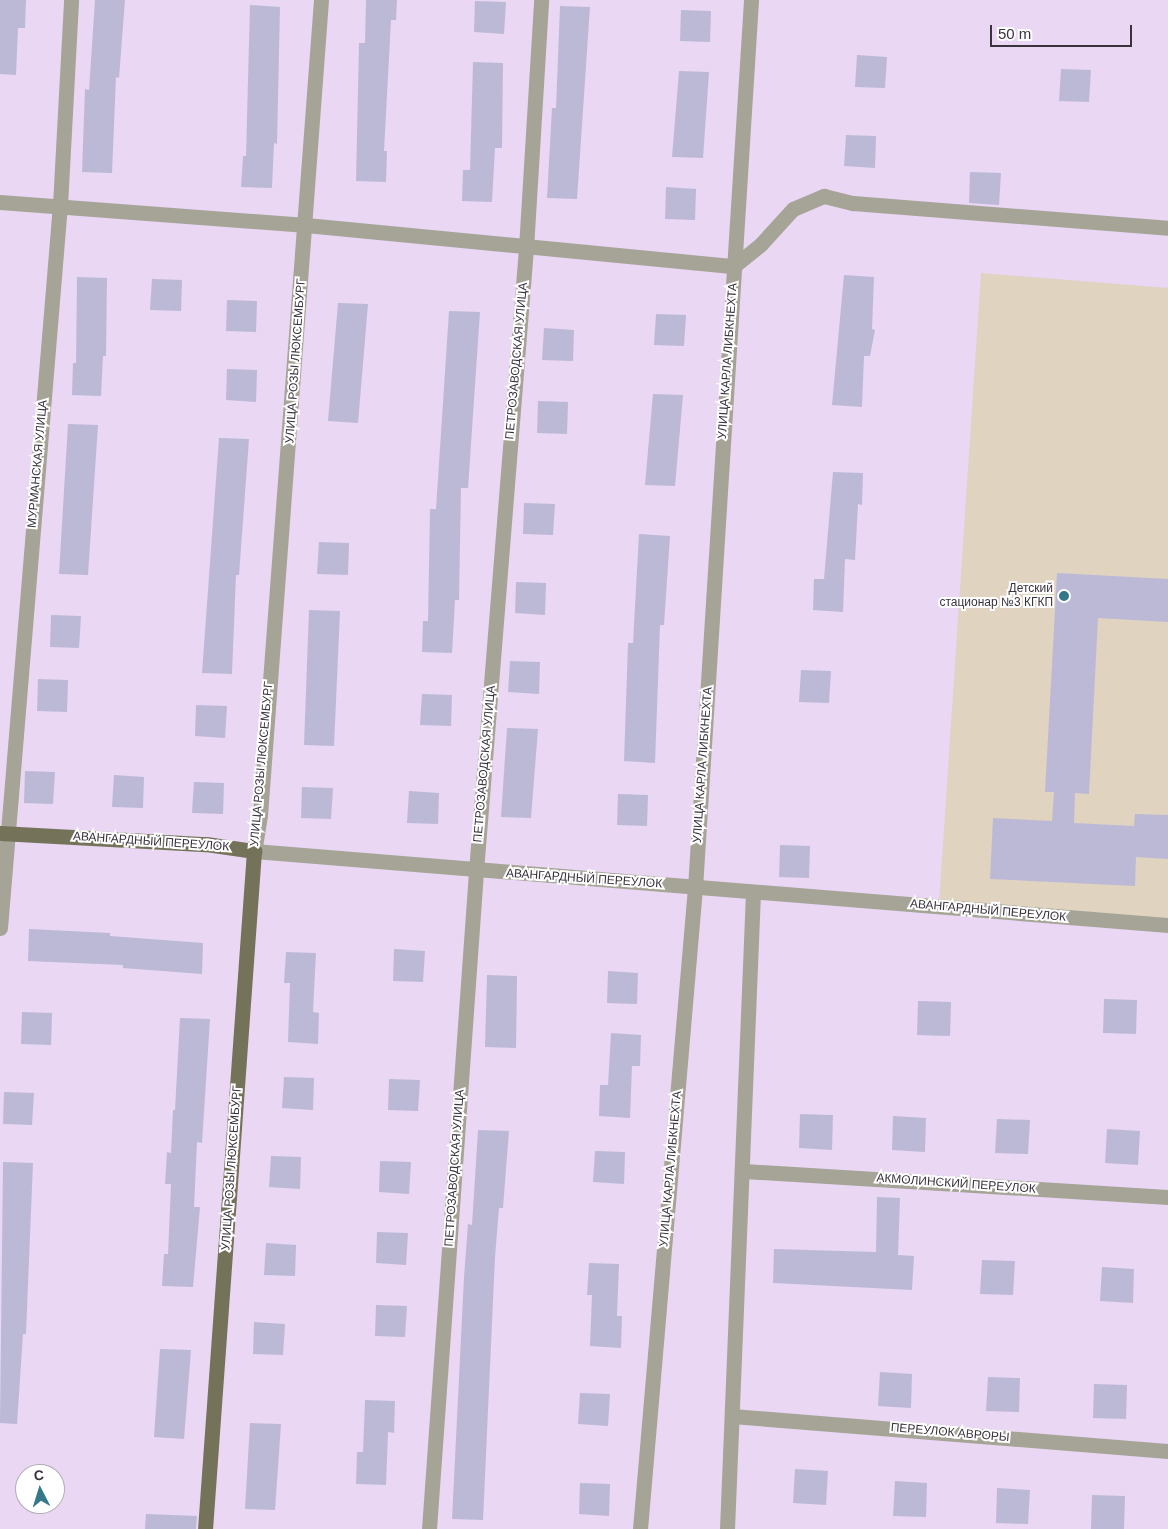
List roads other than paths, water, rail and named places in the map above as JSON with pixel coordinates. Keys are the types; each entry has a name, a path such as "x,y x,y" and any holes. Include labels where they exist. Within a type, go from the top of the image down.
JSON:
{"main road":[{"name":"АВАНГАРДНЫЙ ПЕРЕУЛОК","path":"3,833 206,844 254,851"},
{"name":"УЛИЦА РОЗЫ ЛЮКСЕМБУРГ","path":"205,1529 254,851"}],"street":[{"name":"МУРМАНСКАЯ УЛИЦА","path":"0,928 3,833 60,205 71,0"},
{"name":"УЛИЦА РОЗЫ ЛЮКСЕМБУРГ","path":"254,851 260,815 306,225 321,0"},
{"name":"ПЕТРОЗАВОДСКАЯ УЛИЦА","path":"429,1529 476,871 526,248 541,0"},
{"name":"УЛИЦА КАРЛА ЛИБКНЕХТА","path":"640,1529 695,888 751,0"},
{"path":"0,202 60,205 306,225 526,248 734,266 761,244 793,209 824,196 853,203 1168,228"},
{"name":"АВАНГАРДНЫЙ ПЕРЕУЛОК","path":"254,851 476,871 1168,925"},
{"path":"727,1529 744,1171 753,893"},
{"name":"АКМОЛИНСКИЙ ПЕРЕУЛОК","path":"744,1171 1168,1197"},
{"name":"ПЕРЕУЛОК АВРОРЫ","path":"732,1416 1168,1451"}],"place":[{"name":"Детский стационар №3 КГКП","path":"1064,596"}]}
